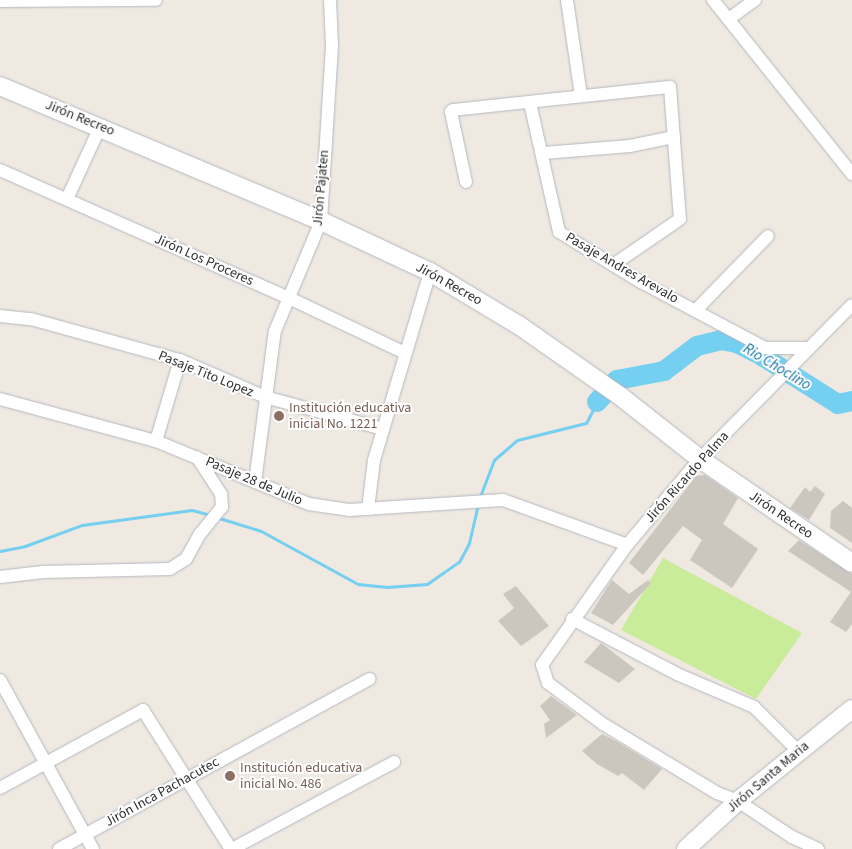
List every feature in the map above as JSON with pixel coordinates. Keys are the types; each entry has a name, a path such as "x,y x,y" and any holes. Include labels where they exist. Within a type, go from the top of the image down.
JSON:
{"main road":[{"name":"Jirón Recreo","path":"0,86 321,221 430,272 520,326 620,396 700,459 852,563"},
{"name":"Jirón Santa Maria","path":"686,849 738,801 851,710"}],"street":[{"path":"0,2 156,0"},
{"name":"Jirón Pajaten","path":"255,482 275,331 287,297 312,247 321,221 332,46 330,0"},
{"path":"567,0 581,96"},
{"path":"755,0 724,7 852,174"},
{"path":"466,182 451,112 670,87 680,219 613,265"},
{"name":"Pasaje Andres Arevalo","path":"530,102 544,153 559,232 613,265 767,349 806,348"},
{"path":"67,199 100,127"},
{"path":"544,153 630,146 674,137"},
{"name":"Jirón Los Proceres","path":"0,170 287,297 405,353"},
{"path":"696,310 768,236"},
{"path":"368,508 374,460 430,272"},
{"name":"Jirón Ricardo Palma","path":"738,801 717,793 603,724 548,683 542,665 572,618 627,545 700,459 780,380 806,348 852,305"},
{"name":"Pasaje Tito Lopez","path":"0,316 31,318 180,360 265,397 383,430"},
{"path":"156,441 180,360"},
{"name":"Pasaje 28 de Julio","path":"0,399 156,441 195,455 309,504 339,509 503,500 627,545"},
{"path":"0,577 43,572 170,569 186,559 200,534 222,507 217,487 195,455"},
{"path":"572,618 677,674 754,707 798,751"},
{"name":"Jirón Inca Pachacutec","path":"59,849 187,777 370,679"},
{"path":"0,680 5,698 47,763 93,849"},
{"path":"0,788 143,710 231,849 394,762"},
{"path":"738,801 792,837 818,849"}],"green space":[{"path":"663,558 802,633 756,699 621,630"}],"building":[{"path":"705,475 738,498 723,524 758,549 732,588 690,560 702,540 683,526 643,575 629,563 696,476"},
{"path":"815,486 825,494 809,520 790,508 805,487 810,492"},
{"path":"843,501 852,508 852,543 830,528 831,511"},
{"path":"799,540 852,574 852,624 846,632 830,622 851,592 788,551"},
{"path":"612,580 629,594 648,580 651,583 613,625 591,613"},
{"path":"516,586 549,626 521,646 498,621 514,608 503,594"},
{"path":"601,643 635,669 619,683 584,662"},
{"path":"551,696 577,715 546,738 544,724 550,720 540,706"},
{"path":"602,734 662,769 644,790 622,773 618,776 597,764 582,751"}],"waterway":[{"name":"Rio Choclino","path":"597,402 617,380 664,371 697,346 721,340 737,343 762,356 838,404 852,401"},
{"path":"479,499 494,460 517,440 586,423 597,402"},
{"path":"219,518 261,531 358,584 387,587 427,584 459,562 469,543 478,505"},
{"path":"0,551 25,546 82,525 192,510 211,515"}],"place":[{"name":"Institución educativa inicial No. 1221","path":"279,416"},
{"name":"Institución educativa inicial No. 486","path":"230,776"}]}
